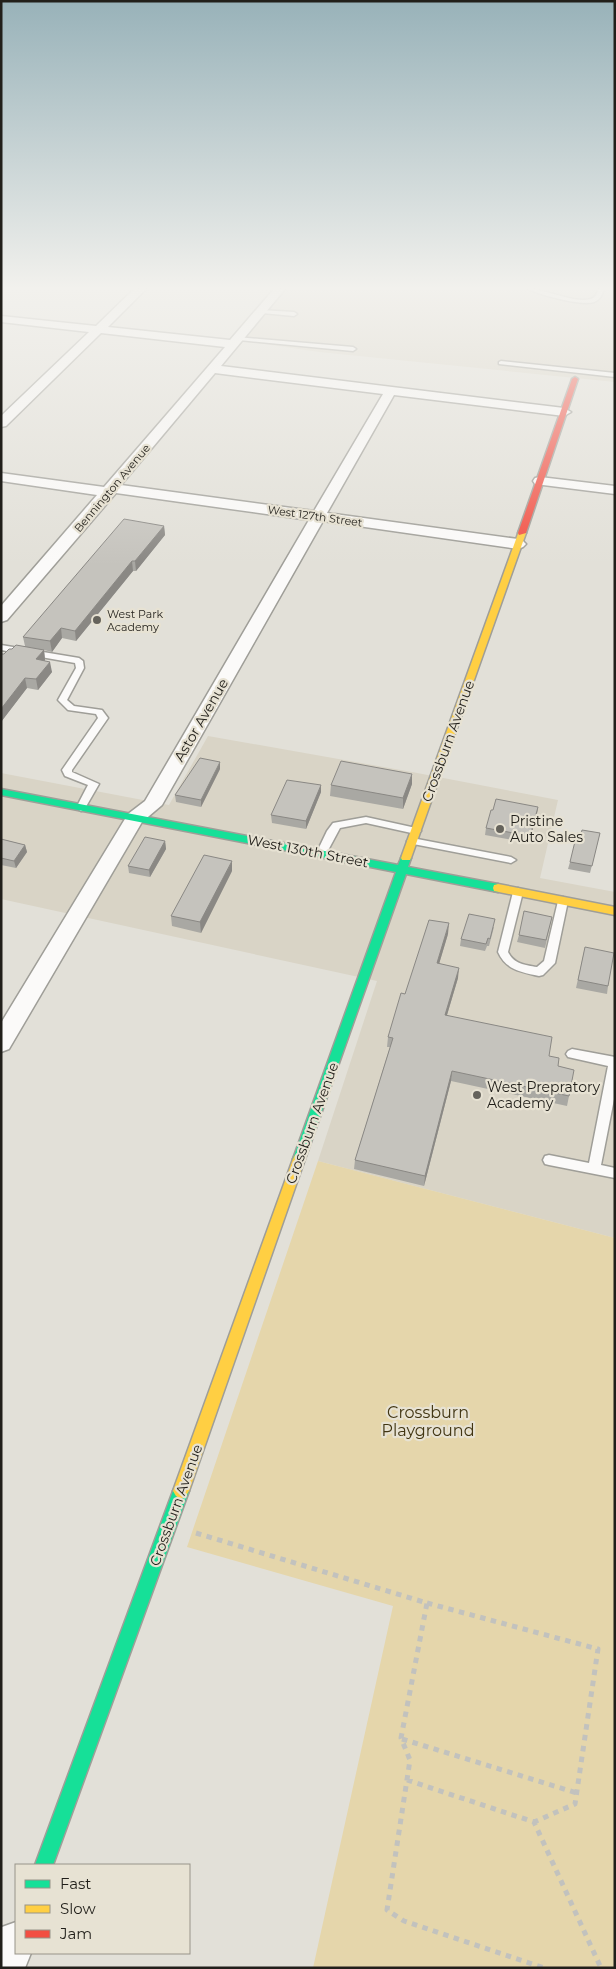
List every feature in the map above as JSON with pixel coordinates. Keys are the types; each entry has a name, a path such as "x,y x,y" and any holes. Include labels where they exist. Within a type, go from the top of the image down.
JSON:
{"street":[{"path":"1,423 45,381"},
{"name":"Bennington Avenue","path":"1,617 111,490 201,381"},
{"path":"313,381 564,412"},
{"name":"Crossburn Avenue","path":"44,1864 176,1506 518,544 574,381"},
{"name":"Astor Avenue","path":"1,1043 135,818 152,806 391,390"},
{"name":"West 127th Street","path":"1,477 318,516 518,544"},
{"path":"540,480 615,490"},
{"name":"West 130th Street","path":"1,792 615,911"},
{"path":"6,1968 15,1944"}],"lane":[{"path":"1,647 79,661 80,668 62,700 71,708 98,712 104,718 67,770 68,774 94,784 81,808"},
{"path":"322,854 332,831 337,825 366,820 414,836 511,860"},
{"path":"518,892 503,952 505,959 512,965 539,972 549,963 563,901"},
{"path":"572,1054 615,1062 594,1169"},
{"path":"550,1160 615,1174"}],"path":[{"path":"192,1532 427,1603 598,1649 575,1804 534,1822 407,1780"},
{"path":"427,1603 401,1738 410,1760 387,1910 404,1921 544,1968"},
{"path":"401,1738 577,1793"},
{"path":"534,1822 601,1968"}],"shaded area":[{"path":"208,736 558,800 540,878 615,892 615,1238 318,1161 377,981 1,899 1,773 169,805"}],"green space":[{"name":"Crossburn Playground","path":"318,1161 615,1238 615,1968 313,1968 393,1606 187,1547"}],"building":[{"path":"124,519 164,526 135,561 132,561 75,631 61,628 50,641 23,637"},
{"path":"16,645 44,650 36,659 50,662 36,679 25,678 1,709 1,654 4,654"},
{"path":"200,758 220,762 201,800 175,795"},
{"path":"341,761 412,774 403,798 331,785"},
{"path":"287,780 321,785 306,821 271,815"},
{"path":"496,799 538,807 530,836 486,828"},
{"path":"582,830 600,833 592,866 570,862 577,833 581,834"},
{"path":"145,837 165,841 149,870 128,866"},
{"path":"1,839 25,845 14,861 1,858"},
{"path":"204,855 232,861 200,922 171,916"},
{"path":"524,911 552,917 546,940 519,935"},
{"path":"469,914 495,919 490,939 488,938 486,944 461,939"},
{"path":"429,920 449,923 437,963 459,968 445,1015 552,1037 549,1056 559,1058 558,1066 574,1070 569,1096 452,1071 425,1176 355,1160 393,1038 388,1037 401,993 405,994"},
{"path":"585,947 614,953 608,986 578,980"}],"traffic: fast":[{"path":"1,792 498,888"},
{"path":"299,1159 406,858"},
{"path":"44,1864 181,1491"}],"traffic: slow":[{"path":"406,858 522,533"},
{"path":"498,888 615,911"},
{"path":"181,1491 299,1159"}],"traffic: jam":[{"path":"522,533 574,381"}],"place":[{"name":"West Park Academy","path":"97,620"},
{"name":"Pristine Auto Sales","path":"500,829"},
{"name":"West Prepratory Academy","path":"477,1095"}]}
